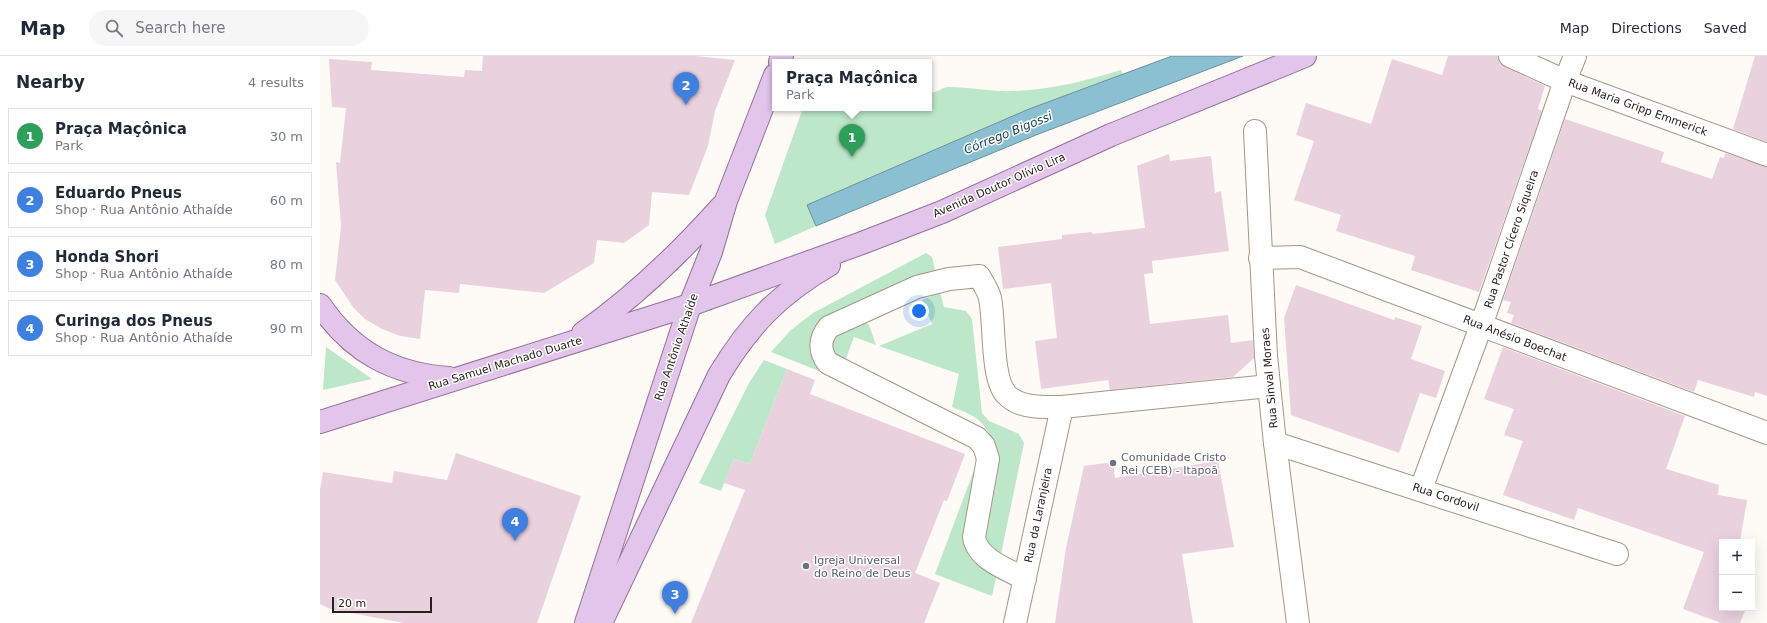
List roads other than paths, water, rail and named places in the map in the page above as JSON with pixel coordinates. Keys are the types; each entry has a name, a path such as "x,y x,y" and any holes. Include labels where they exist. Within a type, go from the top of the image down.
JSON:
{"main road":[{"name":"Avenida Doutor Olívio Lira","path":"690,305 862,243 942,212 1111,135 1305,56"},
{"name":"Rua Antônio Athaíde","path":"586,623 690,305 711,252 726,201 772,83"},
{"path":"567,344 602,319 668,263 726,201"},
{"path":"601,623 719,375 736,347 756,321 779,299 805,279 862,243"},
{"path":"320,305 331,320 348,338 368,354 396,368 426,376 457,378"},
{"name":"Rua Samuel Machado Duarte","path":"320,422 690,305"}],"street":[{"name":"Rua Maria Gripp Emmerick","path":"1510,56 1565,81 1767,155"},
{"name":"Rua Pastor Cícero Siqueira","path":"1421,489 1481,326 1565,81 1575,56"},
{"name":"Rua Sinval Moraes","path":"1255,131 1260,258 1269,386 1298,623"},
{"name":"Rua Anésio Boechat","path":"1260,258 1300,257 1767,433"},
{"path":"1025,579 984,556 978,550 975,543 974,537 988,459 984,446 977,438 828,363 823,356 821,340 824,333 836,323 917,287 950,279 979,276 990,297 998,380 1006,395 1021,403 1062,407 1269,386"},
{"name":"Rua da Laranjeira","path":"1015,623 1062,407"},
{"name":"Rua Cordovil","path":"1275,443 1421,489 1617,554"}],"water":[{"name":"Córrego Bigossi","path":"1172,56 1243,56 1036,135 816,226 807,205 1029,109"}],"place":[{"name":"Eduardo Pneus","path":"686,105"},
{"name":"Praça Maçônica","path":"852,157"},
{"name":"Comunidade Cristo Rei (CEB) - Itapoã","path":"1113,463"},
{"name":"Curinga dos Pneus","path":"515,541"},
{"name":"Igreja Universal do Reino de Deus","path":"806,566"},
{"name":"Honda Shori","path":"675,614"}]}
